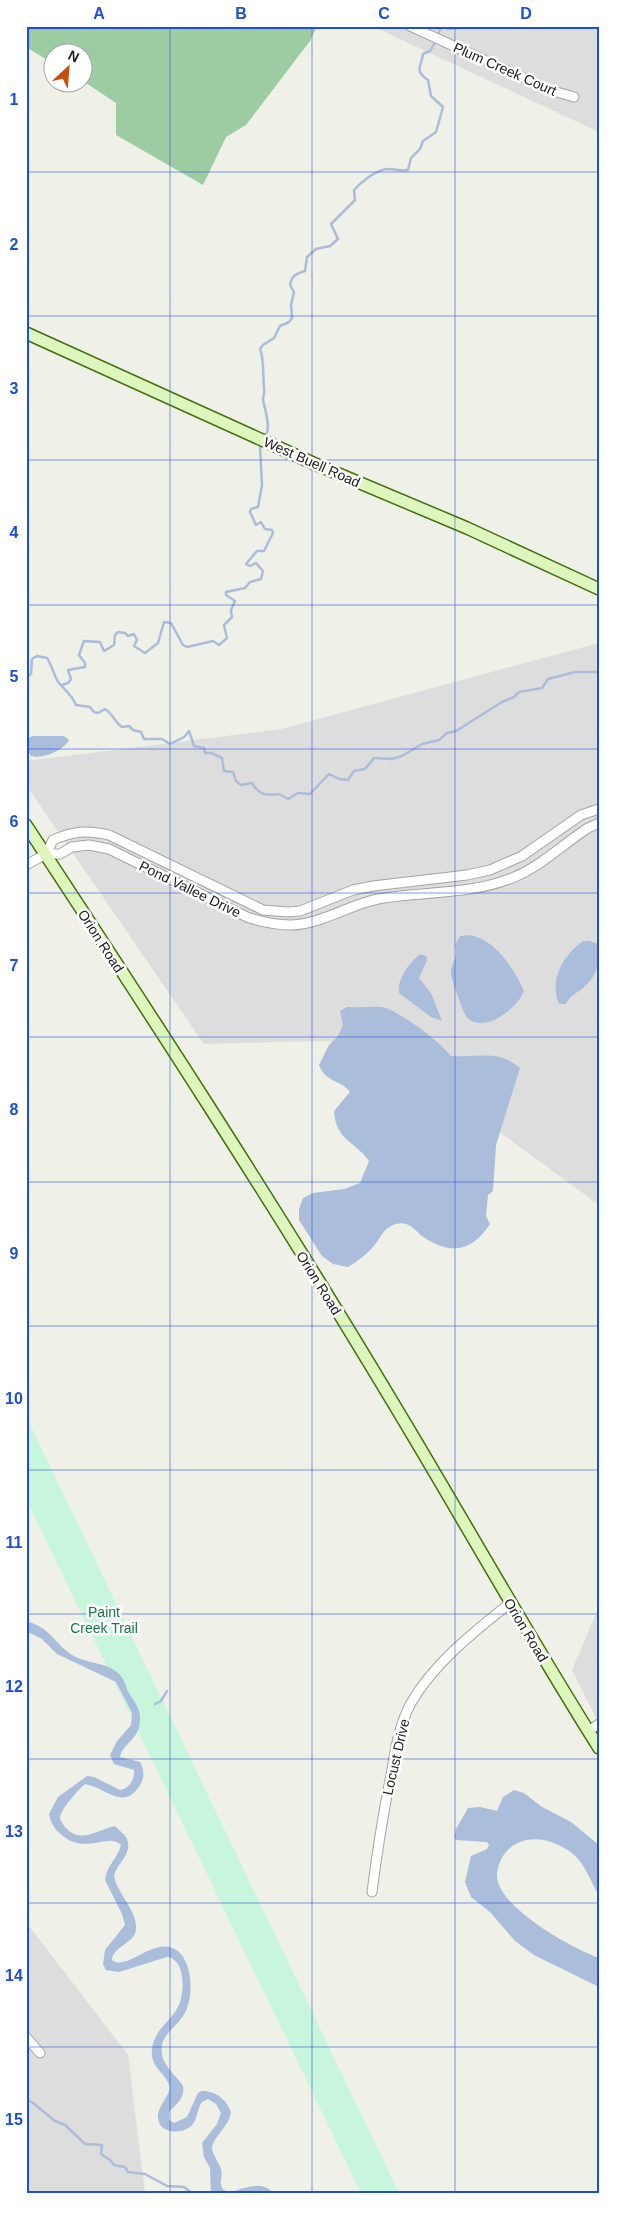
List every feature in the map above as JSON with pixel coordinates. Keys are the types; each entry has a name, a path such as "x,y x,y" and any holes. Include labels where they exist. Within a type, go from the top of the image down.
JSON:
{"main road":[{"name":"West Buell Road","path":"26,333 315,464 467,528 599,589"},
{"name":"Orion Road","path":"26,824 206,1104 373,1371 510,1603 599,1748"}],"street":[{"name":"Plum Creek Court","path":"410,26 550,90 574,98"},
{"name":"Pond Vallee Drive","path":"599,809 581,815 511,863 467,876 404,882 353,890 300,911 277,911 257,907 108,835 88,831 67,834 53,840 46,854 60,854 72,847 84,846 109,849 251,919 265,923 292,925 315,921 359,904 405,895 472,889 496,884 519,874 588,828 599,824"},
{"path":"81,832 84,846"},
{"name":"Pond Vallee Drive","path":"129,859 135,848"},
{"path":"26,865 46,854"},
{"path":"511,863 519,874"},
{"path":"404,882 405,895"},
{"name":"Pond Vallee Drive","path":"251,919 257,907"},
{"name":"Locust Drive","path":"372,1892 386,1800 402,1721 412,1702 432,1674 464,1640 510,1603"},
{"path":"588,1731 599,1724"},
{"path":"26,2037 40,2053"}],"shaded area":[{"path":"372,26 599,26 599,132"},
{"path":"599,643 599,1205 471,1111 359,1040 204,1044 26,785 26,761 281,729"},
{"path":"599,1607 599,1724 572,1670"},
{"path":"26,1922 128,2055 145,2193 26,2193"}],"green space":[{"path":"26,26 317,26 310,41 246,125 226,137 203,185 116,135 116,103 92,87 92,42 42,42 42,57 26,47"},
{"name":"Paint Creek Trail","path":"26,1416 399,2193 361,2193 26,1499"}],"water":[{"path":"33,736 64,736 69,740 58,751 36,757 31,756 26,748 28,738"},
{"path":"470,935 479,938 496,949 515,974 524,991 513,1007 495,1020 485,1023 476,1023 468,1019 451,974 456,957 455,945 460,936"},
{"path":"583,941 598,944 597,968 588,984 571,997 566,1004 559,1004 556,986 560,969 569,953"},
{"path":"420,954 426,956 427,960 419,978 431,993 442,1021 431,1017 399,993 402,977"},
{"path":"347,1007 382,1007 399,1014 419,1027 451,1056 496,1056 512,1062 520,1068 496,1145 493,1191 488,1195 486,1216 490,1224 477,1240 469,1245 453,1248 435,1244 409,1225 401,1223 388,1228 369,1251 348,1267 333,1264 322,1256 299,1220 299,1209 303,1198 313,1193 344,1189 360,1183 369,1161 338,1129 334,1111 350,1092 325,1075 319,1065 329,1045 338,1036 343,1025 340,1011"},
{"path":"26,1621 47,1631 72,1655 116,1671 122,1678 138,1708 140,1725 138,1731 121,1752 120,1757 140,1762 143,1779 140,1785 134,1793 127,1797 121,1797 85,1784 66,1806 60,1819 66,1828 78,1835 92,1834 115,1826 126,1837 128,1849 114,1875 117,1886 132,1911 136,1930 132,1939 116,1951 112,1960 119,1963 162,1947 171,1948 180,1953 188,1966 190,1993 187,2009 180,2021 165,2037 162,2047 165,2063 183,2086 182,2098 169,2112 169,2120 174,2123 187,2117 198,2093 201,2091 216,2094 227,2104 231,2112 228,2122 212,2148 222,2173 221,2185 224,2190 229,2191 258,2186 274,2193 211,2193 210,2168 204,2157 202,2143 217,2124 221,2113 216,2104 208,2099 200,2105 196,2119 189,2128 171,2131 161,2126 158,2115 170,2087 153,2061 152,2050 155,2037 178,2007 183,1986 181,1970 173,1959 167,1957 119,1972 106,1970 103,1964 105,1950 125,1925 122,1914 105,1880 121,1845 110,1841 80,1844 72,1841 56,1829 52,1824 49,1814 58,1797 87,1776 94,1777 120,1790 129,1786 134,1777 134,1770 114,1764 110,1755 117,1741 131,1725 132,1713 116,1682 57,1654 42,1639 26,1631"},
{"path":"514,1790 524,1793 542,1807 571,1822 599,1845 599,1896 577,1858 565,1848 546,1841 527,1840 510,1848 503,1856 497,1875 503,1893 526,1916 557,1937 599,1958 599,1987 534,1955 515,1941 491,1913 471,1897 465,1882 471,1856 487,1849 489,1845 487,1842 456,1840 454,1837 456,1829 468,1808 480,1807 497,1811 503,1797"}],"waterway":[{"path":"439,32 442,26"},
{"path":"445,26 448,29 460,28 462,26"},
{"path":"266,434 268,423 263,400 263,368 260,349 274,338 280,326 289,322 292,318 291,305 294,292 290,285 292,279 297,274 305,271 307,257 316,249 330,246 338,239 331,224 355,200 354,190 379,171 388,169 408,170 411,158 420,149 423,141 436,132 443,107 431,96 428,80 420,71 423,54 430,51 434,44"},
{"path":"62,685 68,683 71,679 68,670 85,667 85,663 79,655 84,641 100,642 104,651 114,645 115,635 118,632 125,633 128,636 134,634 137,640 134,646 145,653 158,643 164,622 171,623 183,645 187,647 213,641 219,645 227,638 224,625 232,617 231,610 235,601 226,595 226,592 245,588 250,582 261,579 263,571 256,563 250,566 246,564 257,551 264,551 273,533 272,530 265,529 261,522 256,525 250,512 251,509 258,507 262,485 260,446"},
{"path":"26,677 31,674 32,659 37,656 47,658 58,681 76,705 90,707 94,712 98,713 105,709 122,727 129,726 133,730 141,732 144,739 162,739 170,744 184,737 189,731 194,746 204,748 205,753 211,753 222,758 224,771 233,772 236,781 241,785 252,783 263,794 279,794 288,799 298,793 310,794 329,774 339,779 348,780 354,771 365,769 374,758 392,759 402,756 422,744 439,740 447,733 456,731 502,702 514,697 519,692 542,688 548,679 575,672 599,672"},
{"path":"155,1704 161,1701 167,1691"},
{"path":"26,2099 55,2121 65,2125 85,2144 102,2145 101,2154 114,2165 125,2167 128,2172 145,2174 167,2186 184,2187 192,2193"}]}
